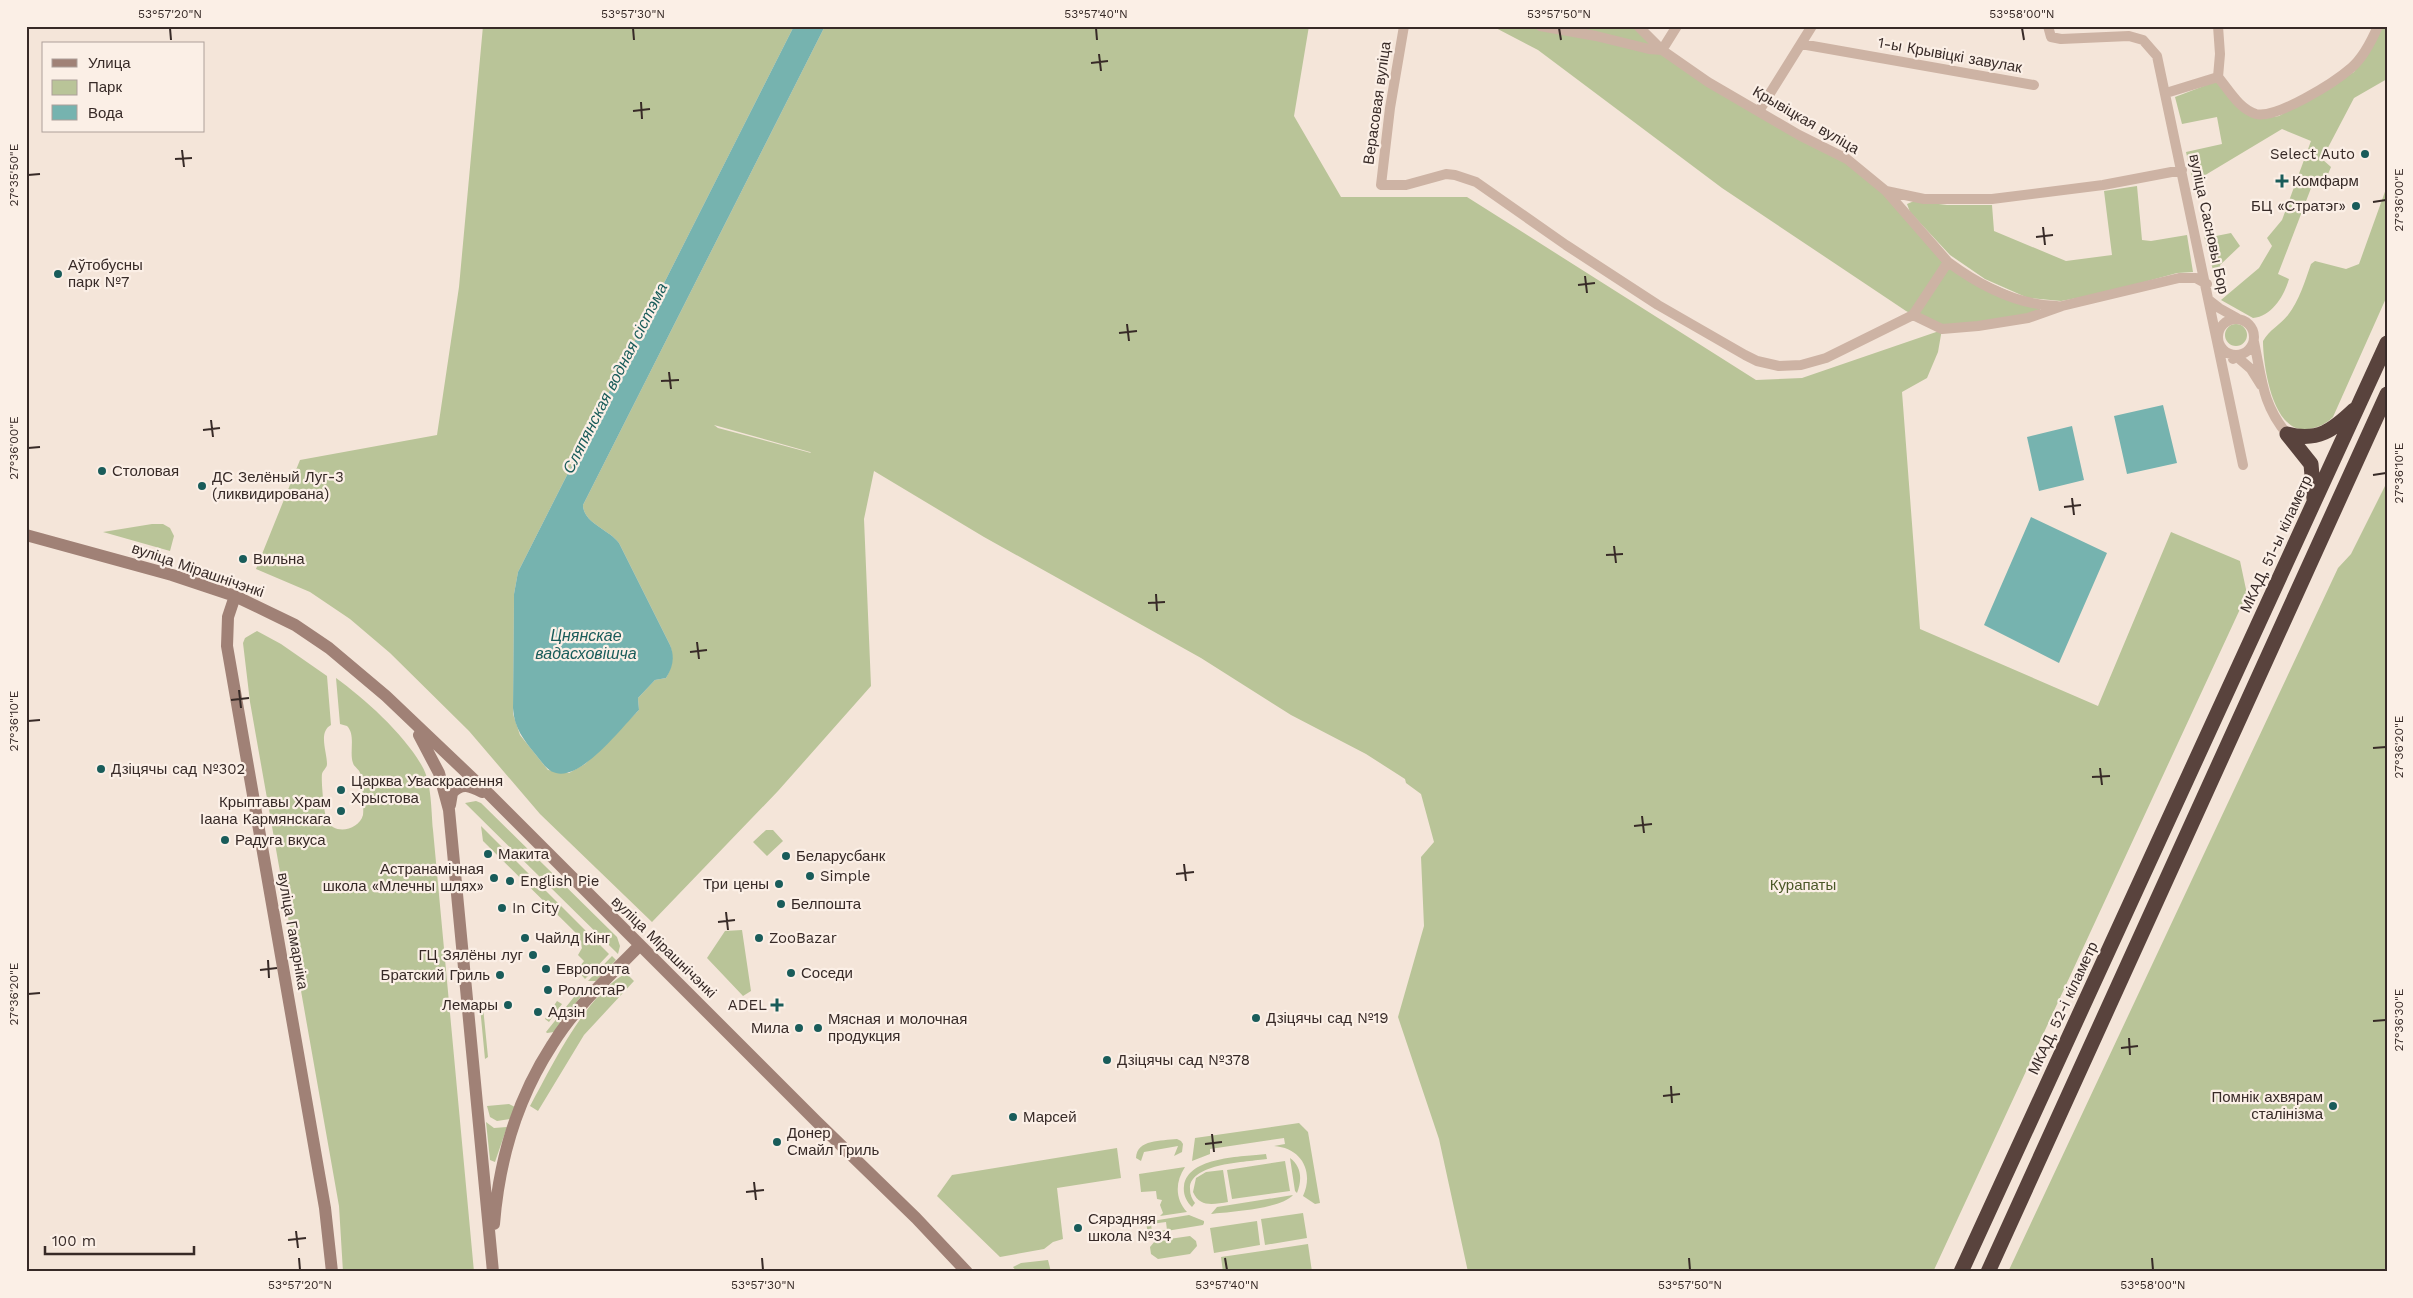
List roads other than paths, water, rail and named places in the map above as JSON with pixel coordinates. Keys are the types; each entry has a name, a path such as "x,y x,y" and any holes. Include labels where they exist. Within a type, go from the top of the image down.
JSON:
{"highway":[{"name":"МКАД, 51-ы кіламетр","path":"2196,760 2387,343"},
{"path":"1988,1272 2387,394"},
{"path":"2287,434 2301,438 2334,429 2360,404"},
{"path":"2287,434 2311,464 2314,503"},
{"name":"МКАД, 52-і кіламетр","path":"1961,1272 2196,760"}],"main road":[{"name":"вуліца Мірашнічэнкі","path":"26,535 55,541 172,575 235,596 295,625 330,648 379,690 489,794 916,1218 967,1272"},
{"name":"вуліца Гамарніка","path":"235,596 228,617 227,646 326,1216 332,1272"},
{"path":"410,720 430,753 439,773 449,810 493,1272"},
{"path":"449,810 452,793 462,785 489,794"},
{"path":"492,1257 498,1183 505,1151 516,1119 537,1072 552,1044 577,1012 640,945"}],"street":[{"name":"Верасовая вуліца","path":"1404,26 1390,108 1381,185 1406,185 1446,174 1476,182 1566,245 1658,305 1745,356 1767,364 1791,366 1826,358 1912,315"},
{"name":"Крывіцкая вуліца","path":"1638,26 1662,50 1708,82 1799,135 1847,160 1886,191 1924,199 1992,199 2103,185 2182,170"},
{"path":"1547,27 1596,36 1649,50 1662,50 1677,26"},
{"path":"1759,110 1812,26"},
{"name":"вуліца Сасновы Бор","path":"2048,26 2051,37 2061,39 2129,36 2143,40 2157,56 2244,465"},
{"path":"2218,26 2220,48 2218,77 2242,107 2255,113 2274,112 2289,108 2352,68 2378,26"},
{"name":"1-ы Крывіцкі завулак","path":"1801,44 2034,85"},
{"path":"2166,93 2218,77"},
{"path":"1886,191 1948,262 1977,281 2003,293 2040,305 2062,306"},
{"path":"1948,262 1912,315 1942,329 2028,318 2062,306 2179,278 2196,278 2207,284"},
{"path":"2210,301 2226,313 2250,324 2253,330 2270,412 2287,434"},
{"path":"2237,318 2222,325 2219,329 2218,340 2224,351 2236,356 2251,369 2264,390"},
{"path":"2225,380 2230,362 2236,356 2247,352 2254,342"}],"water":[{"name":"Цнянскае вадасховішча","path":"794,26 825,26 583,505 587,517 619,543 670,645 673,658 672,666 666,678 655,680 638,698 639,710 601,750 578,768 566,773 556,773 545,766 527,744 515,722 513,708 514,594 518,572"},
{"path":"2163,405 2177,463 2127,474 2114,416"},
{"path":"2072,426 2084,480 2039,491 2027,437"},
{"path":"2031,517 2107,553 2059,663 1984,625"}],"place":[{"name":"Select Auto","path":"2365,154"},
{"name":"Комфарм","path":"2282,181"},
{"name":"БЦ «Стратэг»","path":"2356,206"},
{"name":"Аўтобусны парк №7","path":"58,274"},
{"name":"Столовая","path":"102,471"},
{"name":"ДС Зелёный Луг-3 (ликвидирована)","path":"202,486"},
{"name":"Вильна","path":"243,559"},
{"name":"Дзіцячы сад №302","path":"101,769"},
{"name":"Царква Уваскрасення Хрыстова","path":"341,790"},
{"name":"Крыптавы Храм Іаана Кармянскага","path":"341,811"},
{"name":"Радуга вкуса","path":"225,840"},
{"name":"Макита","path":"488,854"},
{"name":"Беларусбанк","path":"786,856"},
{"name":"Simple","path":"810,876"},
{"name":"Астранамічная школа «Млечны шлях»","path":"494,878"},
{"name":"English Pie","path":"510,881"},
{"name":"Три цены","path":"779,884"},
{"name":"Белпошта","path":"781,904"},
{"name":"In City","path":"502,908"},
{"name":"Чайлд Кінг","path":"525,938"},
{"name":"ZooBazar","path":"759,938"},
{"name":"ГЦ Зялёны луг","path":"533,955"},
{"name":"Европочта","path":"546,969"},
{"name":"Соседи","path":"791,973"},
{"name":"Братский Гриль","path":"500,975"},
{"name":"РоллстаР","path":"548,990"},
{"name":"Лемары","path":"508,1005"},
{"name":"ADEL","path":"777,1005"},
{"name":"Адзін","path":"538,1012"},
{"name":"Дзіцячы сад №19","path":"1256,1018"},
{"name":"Мила","path":"799,1028"},
{"name":"Мясная и молочная продукция","path":"818,1028"},
{"name":"Дзіцячы сад №378","path":"1107,1060"},
{"name":"Помнік ахвярам сталінізма","path":"2333,1106"},
{"name":"Марсей","path":"1013,1117"},
{"name":"Донер Смайл Гриль","path":"777,1142"},
{"name":"Сярэдняя школа №34","path":"1078,1228"}],"water label":[{"name":"Сляпянская водная сістэма","path":"615,378"}],"park label":[{"name":"Курапаты","path":"1803,885"}]}
